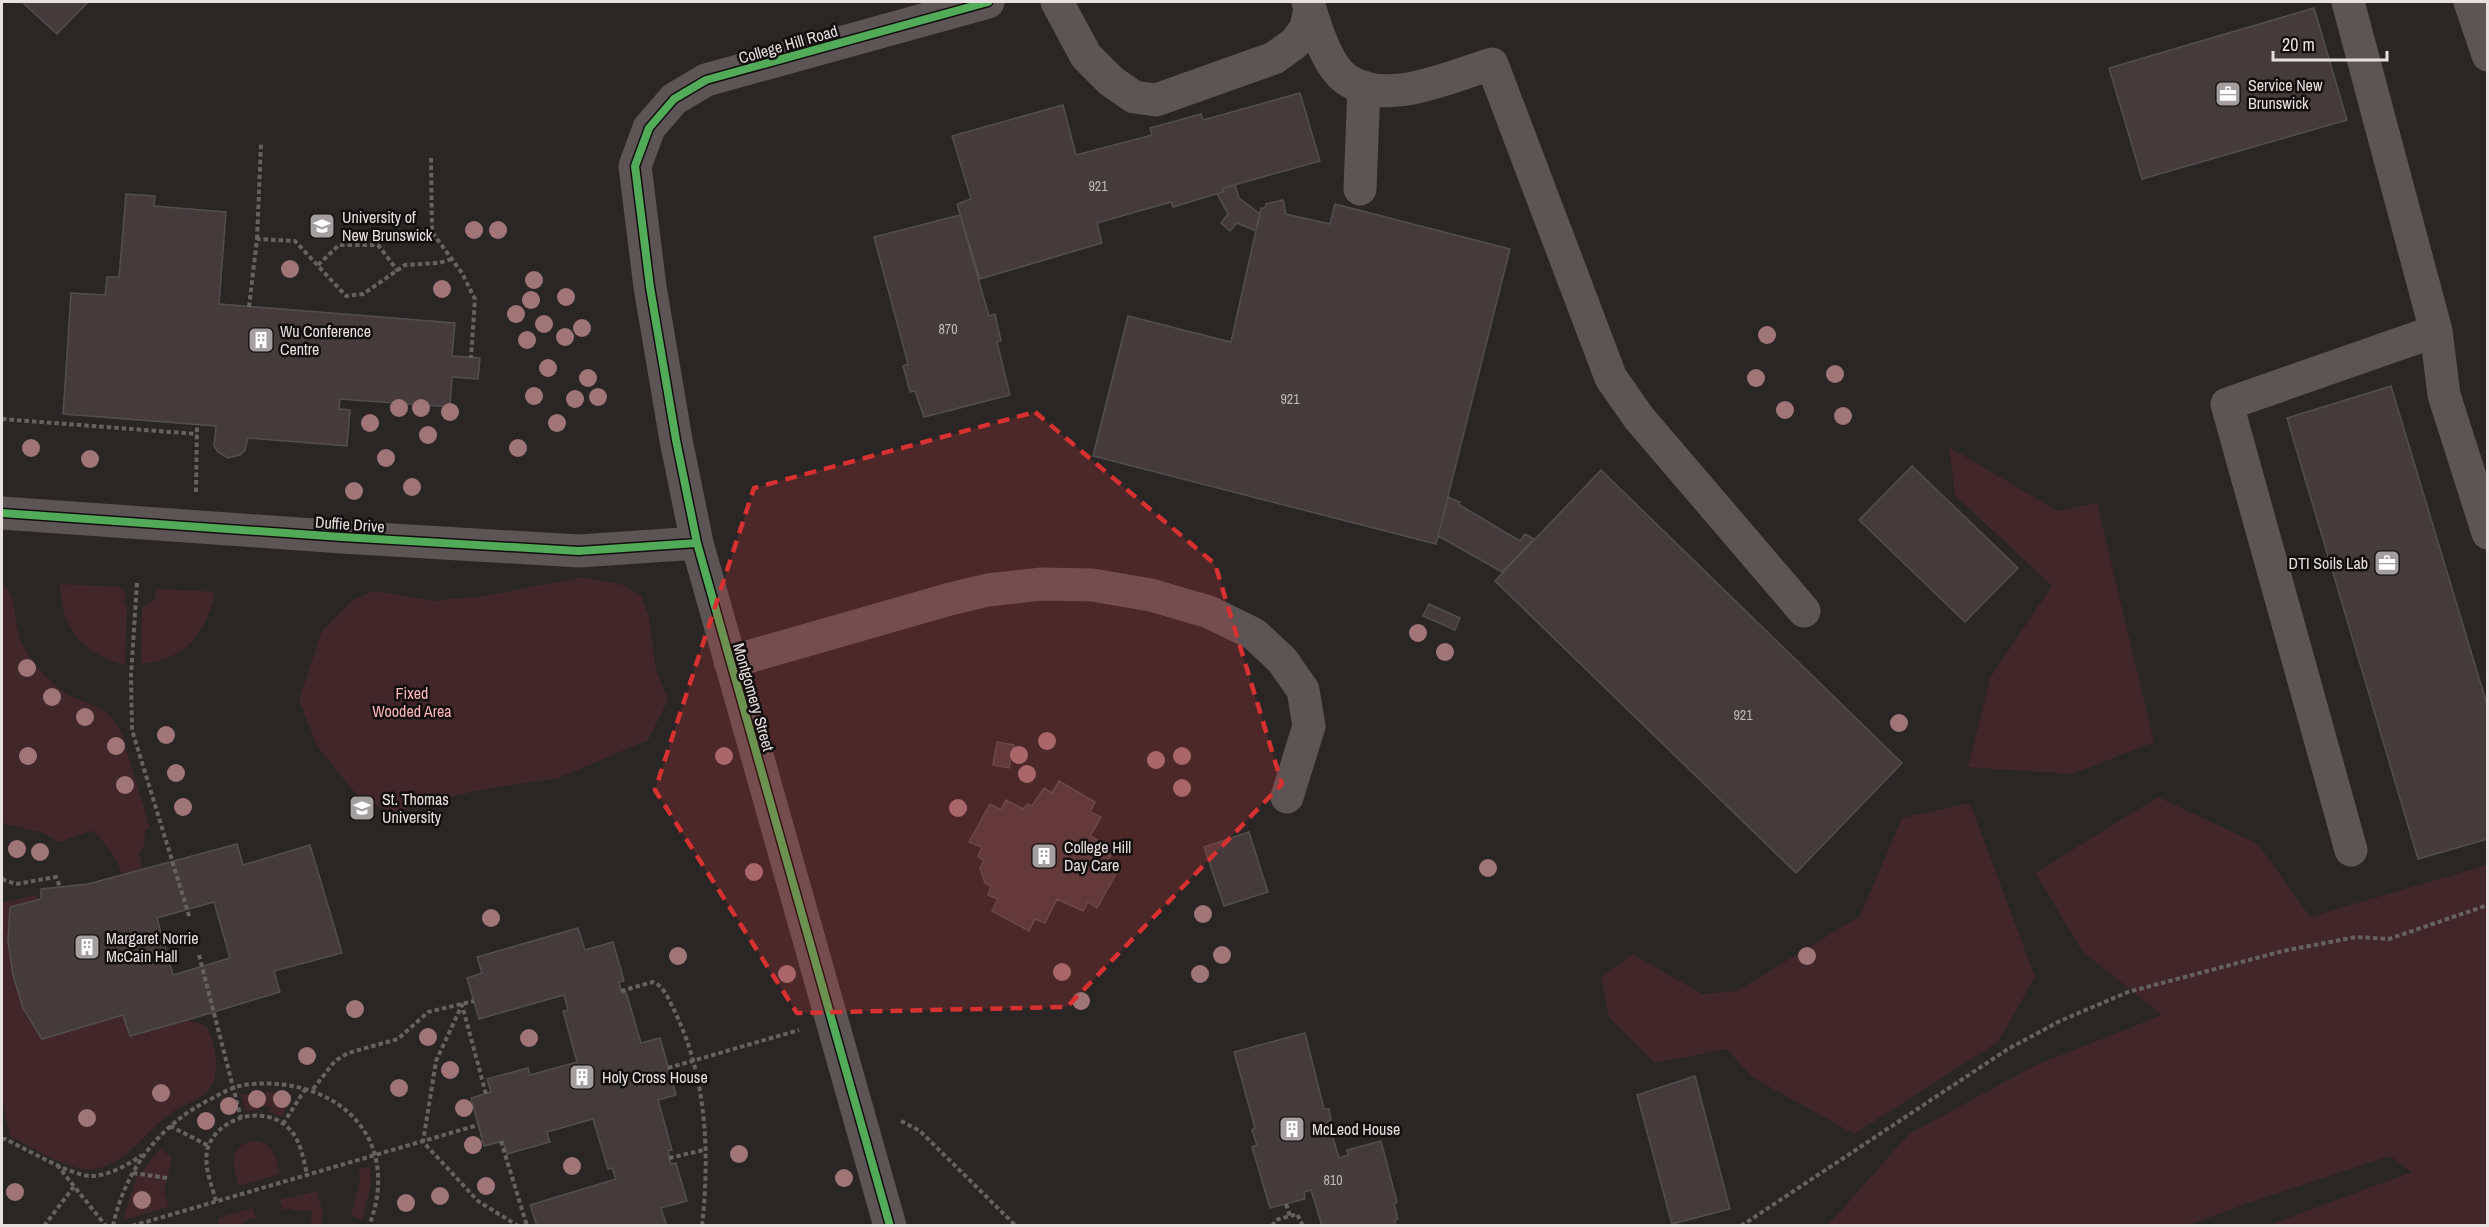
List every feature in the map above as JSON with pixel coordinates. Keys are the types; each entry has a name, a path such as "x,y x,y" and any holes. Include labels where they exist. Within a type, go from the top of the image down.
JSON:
{"street":[{"name":"College Hill Road","path":"635,166 649,128 674,99 706,80 988,2"},
{"path":"1057,2 1086,56 1111,81 1134,97 1156,100 1274,58 1295,43 1306,28 1309,5"},
{"path":"2348,2 2436,331 2444,395 2487,533"},
{"path":"2470,2 2487,55"},
{"path":"1309,5 1331,62 1346,79 1364,87 1383,91 1402,91 1491,64 1611,378 1639,418 1804,611"},
{"path":"1360,189 1364,87"},
{"name":"Montgomery Street","path":"635,166 650,287 676,440 697,543 890,1226"},
{"path":"2351,850 2227,404 2436,331"},
{"name":"Duffie Drive","path":"2,513 579,551 697,543"},
{"path":"730,662 988,590 1042,584 1092,585 1151,595 1209,612 1254,634 1282,660 1303,690 1309,726 1287,797"}],"path":[{"path":"249,307 257,238 261,144"},
{"path":"431,158 430,228 436,240 452,259 475,299 471,358"},
{"path":"257,238 295,242 346,296 363,294 405,265 439,263 452,259"},
{"path":"318,265 339,245 378,245 398,271"},
{"path":"2,419 197,434"},
{"path":"195,496 197,424"},
{"path":"137,583 130,683 132,730 190,919"},
{"path":"2,879 16,884 56,877 60,887"},
{"path":"1741,1226 2008,1049 2060,1021 2128,992 2283,951 2356,938 2389,939 2487,905"},
{"path":"199,955 242,1118"},
{"path":"621,991 653,982 660,987 678,1018 693,1061 705,1125 702,1226"},
{"path":"313,1089 335,1061 348,1053 398,1039 428,1012 474,1001"},
{"path":"462,1005 486,1094"},
{"path":"423,1142 436,1061 462,1005"},
{"path":"668,1068 831,1020"},
{"path":"2,1139 90,1176 127,1165 142,1155 170,1125 200,1104 234,1087 250,1084 294,1084 313,1089 350,1114 368,1136 376,1155 380,1174 375,1209 369,1226"},
{"path":"283,1124 306,1088"},
{"path":"216,1201 206,1162 209,1146 223,1127 242,1118 260,1115 272,1118 292,1131 308,1175"},
{"path":"901,1121 920,1131 1016,1226"},
{"path":"170,1125 209,1146"},
{"path":"132,1226 478,1125"},
{"path":"501,1141 526,1226"},
{"path":"423,1142 478,1201 518,1226"},
{"path":"669,1158 704,1149"},
{"path":"113,1226 118,1205 142,1155"},
{"path":"55,1162 106,1226"},
{"path":"133,1173 167,1178"},
{"path":"44,1226 75,1185"},
{"path":"1286,1204 1290,1216"},
{"path":"1272,1226 1276,1220 1297,1214 1303,1226"}],"highlighted area":[{"path":"1035,412 1215,564 1282,784 1067,1007 797,1013 655,790 754,488"}],"green space":[{"path":"1949,447 2057,511 2097,503 2154,742 2073,774 1968,767 1990,678 2052,586 1955,495"},
{"name":"Fixed Wooded Area","path":"584,577 623,585 641,595 649,617 656,670 668,700 648,740 558,778 474,791 390,813 356,794 317,746 299,700 322,631 354,599 374,591 432,601 485,596"},
{"path":"2,584 7,588 12,599 16,625 22,642 39,670 66,693 104,711 121,732 150,828 145,830 144,847 139,852 143,870 123,875 111,852 95,832 90,831 59,842 44,833 2,823"},
{"path":"60,584 120,587 124,590 126,595 124,605 127,606 125,665 97,654 77,637 65,614"},
{"path":"157,589 215,592 206,621 192,642 171,657 141,664 142,607 154,600"},
{"path":"2158,797 2258,844 2310,917 2487,865 2487,1225 2269,1225 2412,1172 2390,1156 2189,1225 1828,1225 1909,1134 2034,1066 2162,1015 2082,951 2035,873"},
{"path":"1970,803 2035,977 1998,1042 1854,1134 1752,1077 1727,1049 1655,1063 1609,1017 1601,977 1633,954 1702,994 1737,991 1860,916 1902,818"},
{"path":"35,895 41,899 10,907 8,941 42,1039 123,1015 130,1036 187,1020 206,1026 214,1048 216,1065 210,1088 196,1100 168,1115 122,1158 99,1168 86,1169 68,1165 10,1136 2,1101 2,903"},
{"path":"268,1092 292,1094 282,1117 269,1111 271,1107 260,1105 259,1110 246,1111 241,1095"},
{"path":"256,1141 267,1145 270,1149 280,1174 239,1186 234,1164 236,1151 240,1146"},
{"path":"160,1149 172,1157 164,1192 169,1207 123,1220 136,1179"},
{"path":"370,1166 371,1184 362,1220 351,1215 360,1181 359,1169"},
{"path":"317,1191 323,1214 321,1225 311,1225 312,1211 291,1210 290,1208 283,1210 280,1200"},
{"path":"253,1208 256,1219 249,1219 240,1225 219,1225 218,1218"}],"building":[{"path":"22,2 88,2 57,34"},
{"name":"Service New Brunswick","path":"2314,8 2347,120 2142,179 2109,68"},
{"path":"1300,93 1320,161 1223,188 1223,192 1173,207 1171,202 1097,223 1102,243 980,279 957,204 971,199 952,136 1063,105 1076,155 1152,135 1150,128 1201,114 1203,120"},
{"path":"1235,185 1239,198 1260,214 1256,231 1237,223 1230,231 1221,223 1228,214 1217,194 1223,192 1223,188"},
{"name":"Wu Conference Centre","path":"126,194 155,196 154,206 226,212 219,304 455,323 452,356 480,358 478,379 452,377 450,407 340,399 339,409 350,410 347,446 248,438 245,450 240,455 228,458 218,452 214,446 216,426 63,414 71,293 105,295 107,277 119,277"},
{"path":"1283,200 1286,214 1330,224 1335,204 1510,249 1436,544 1093,456 1128,316 1231,342 1261,208 1265,208 1266,204"},
{"path":"960,215 989,316 995,314 1001,341 997,342 1010,395 924,417 915,391 910,392 903,366 908,364 874,237"},
{"name":"DTI Soils Lab","path":"2391,386 2488,708 2488,839 2418,859 2287,418"},
{"path":"1912,466 2018,568 1965,622 1859,520"},
{"path":"1601,470 1902,763 1796,873 1495,581"},
{"path":"1448,497 1460,502 1458,504 1520,541 1525,534 1534,539 1502,572 1438,536"},
{"path":"1429,604 1460,618 1455,630 1423,616"},
{"path":"997,742 1014,745 1009,768 993,765"},
{"name":"College Hill Day Care","path":"1059,781 1095,802 1090,812 1101,817 1090,836 1097,840 1094,845 1111,855 1107,864 1118,870 1097,908 1088,902 1083,911 1057,899 1045,923 1035,919 1029,931 992,911 998,899 988,895 991,886 985,883 980,868 984,860 978,857 982,847 969,842 990,804 1001,810 1006,800 1023,809 1028,804 1032,806 1044,788 1052,793"},
{"path":"1249,832 1268,892 1224,906 1204,847"},
{"name":"Margaret Norrie McCain Hall","path":"237,844 243,865 310,845 342,953 274,971 280,992 187,1020 130,1036 123,1015 42,1039 23,1008 13,975 8,941 10,907 41,899 41,889 88,884","holes":["214,902 230,958 173,975 157,918"]},
{"name":"Holy Cross House","path":"578,928 585,950 613,942 624,981 619,982 621,991 626,992 641,1043 660,1038 676,1095 658,1100 672,1150 668,1151 671,1164 676,1163 687,1201 661,1208 667,1226 537,1226 530,1205 616,1179 612,1168 608,1169 593,1119 547,1132 550,1142 507,1154 503,1141 484,1146 471,1098 491,1092 487,1079 528,1068 530,1075 577,1062 563,1011 568,1010 564,995 479,1019 467,978 482,973 477,957"},
{"name":"McLeod House","path":"1305,1033 1324,1109 1329,1109 1331,1120 1328,1121 1339,1158 1348,1155 1347,1150 1381,1141 1397,1202 1394,1204 1398,1219 1395,1220 1396,1226 1322,1226 1311,1190 1304,1192 1305,1199 1270,1208 1252,1147 1257,1145 1252,1130 1255,1128 1234,1052"},
{"path":"1695,1076 1730,1209 1672,1224 1637,1095"}],"cycle path":[{"path":"890,1226 697,543 676,440 650,287 635,166 649,128 674,99 706,80 988,2"},
{"path":"2,513 579,551 697,543"}],"place":[{"name":"Service New Brunswick","path":"2228,94"},
{"name":"University of New Brunswick","path":"322,226"},
{"name":"Wu Conference Centre","path":"261,340"},
{"name":"DTI Soils Lab","path":"2387,563"},
{"name":"St. Thomas University","path":"362,808"},
{"name":"College Hill Day Care","path":"1044,856"},
{"name":"Margaret Norrie McCain Hall","path":"87,947"},
{"name":"Holy Cross House","path":"582,1077"},
{"name":"McLeod House","path":"1292,1129"}]}
